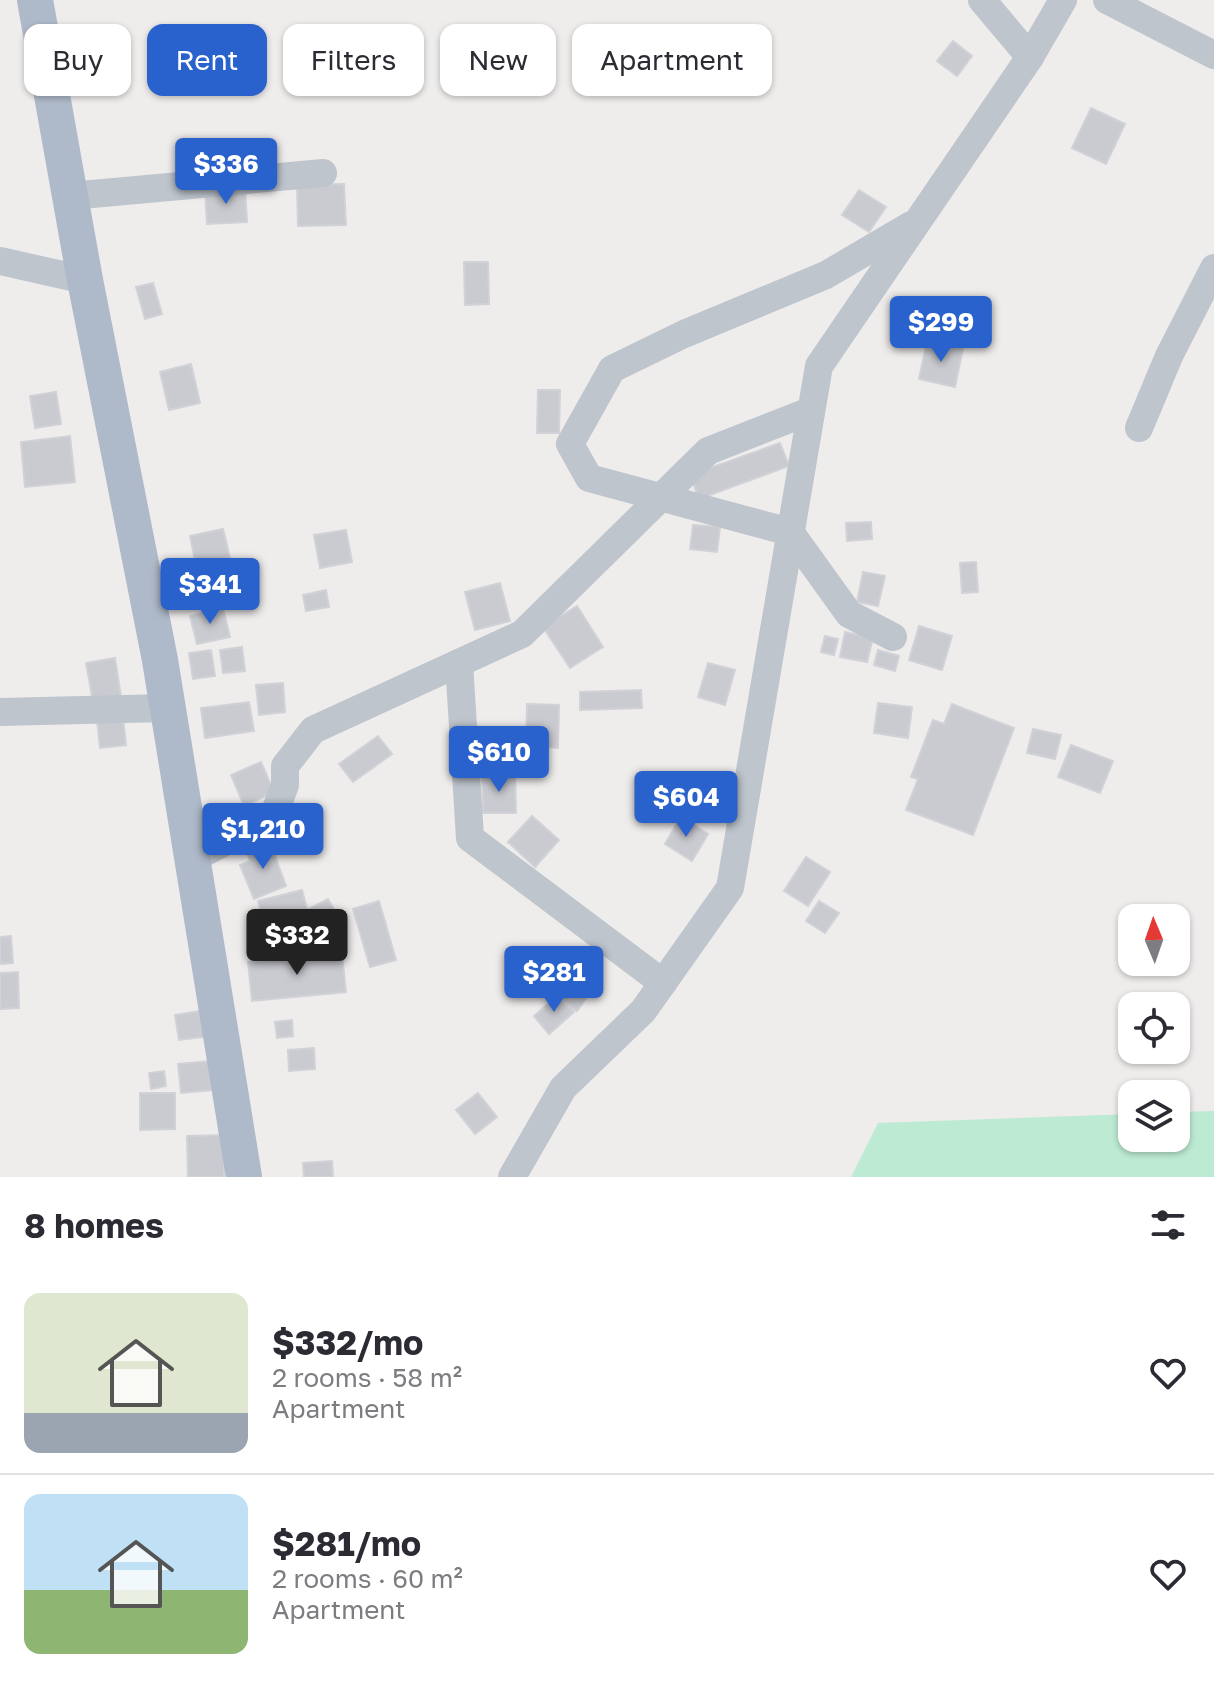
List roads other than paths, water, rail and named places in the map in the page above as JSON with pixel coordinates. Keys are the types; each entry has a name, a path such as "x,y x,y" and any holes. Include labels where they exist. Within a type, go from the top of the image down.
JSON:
{"main road":[{"path":"35,0 85,280 160,660 244,1177"}],"street":[{"path":"982,0 1030,57"},
{"path":"512,1177 563,1088 643,1011 730,888 819,366 1030,57 1063,0"},
{"path":"1107,0 1214,55"},
{"path":"70,196 323,173"},
{"path":"893,637 849,614 790,532 589,478 570,444 612,369 684,334 826,275 918,220"},
{"path":"0,261 85,280"},
{"path":"1139,428 1169,356 1214,268"},
{"path":"192,859 273,817 285,785 285,766 313,730 522,634 708,451 810,411"},
{"path":"459,663 470,838 663,983"},
{"path":"0,712 166,708"}]}
